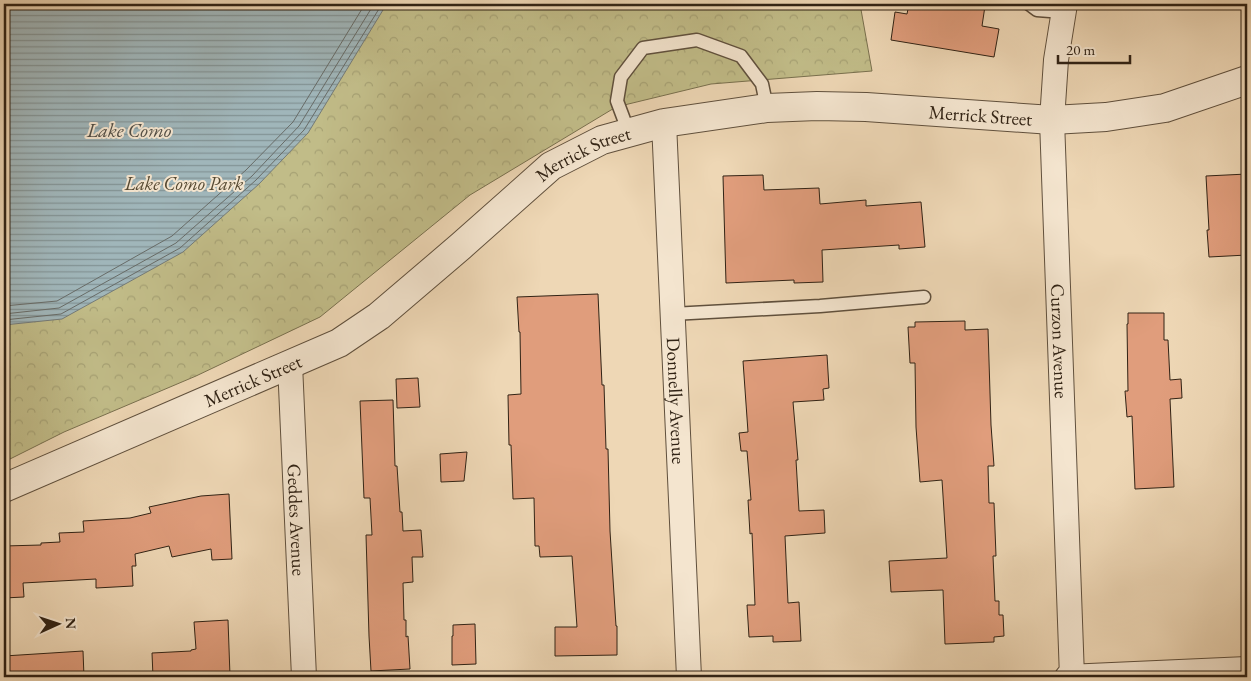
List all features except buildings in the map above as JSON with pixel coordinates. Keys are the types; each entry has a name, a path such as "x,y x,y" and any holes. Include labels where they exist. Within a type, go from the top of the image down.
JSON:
{"street":[{"name":"Curzon Avenue","path":"1064,8 1056,60 1052,120 1072,677"},
{"name":"Merrick Street","path":"4,488 339,343 379,316 551,166 602,140 664,123 767,108 866,107 1052,120 1106,117 1165,108 1247,80"},
{"name":"Donnelly Avenue","path":"664,123 689,677"},
{"name":"Geddes Avenue","path":"290,364 304,677"},
{"path":"1067,677 1247,669"}],"lane":[{"path":"1029,4 1037,10 1064,8"},
{"path":"629,133 618,101 621,77 643,48 697,40 741,56 762,84 767,108"},
{"path":"672,314 820,306 924,297"}],"green space":[{"name":"Lake Como Park","path":"4,4 860,4 872,71 711,84 616,107 470,195 320,317 196,376 64,432 4,462"}],"water":[{"name":"Lake Como","path":"4,4 389,4 383,10 308,133 259,184 183,252 62,319 4,325"}]}
